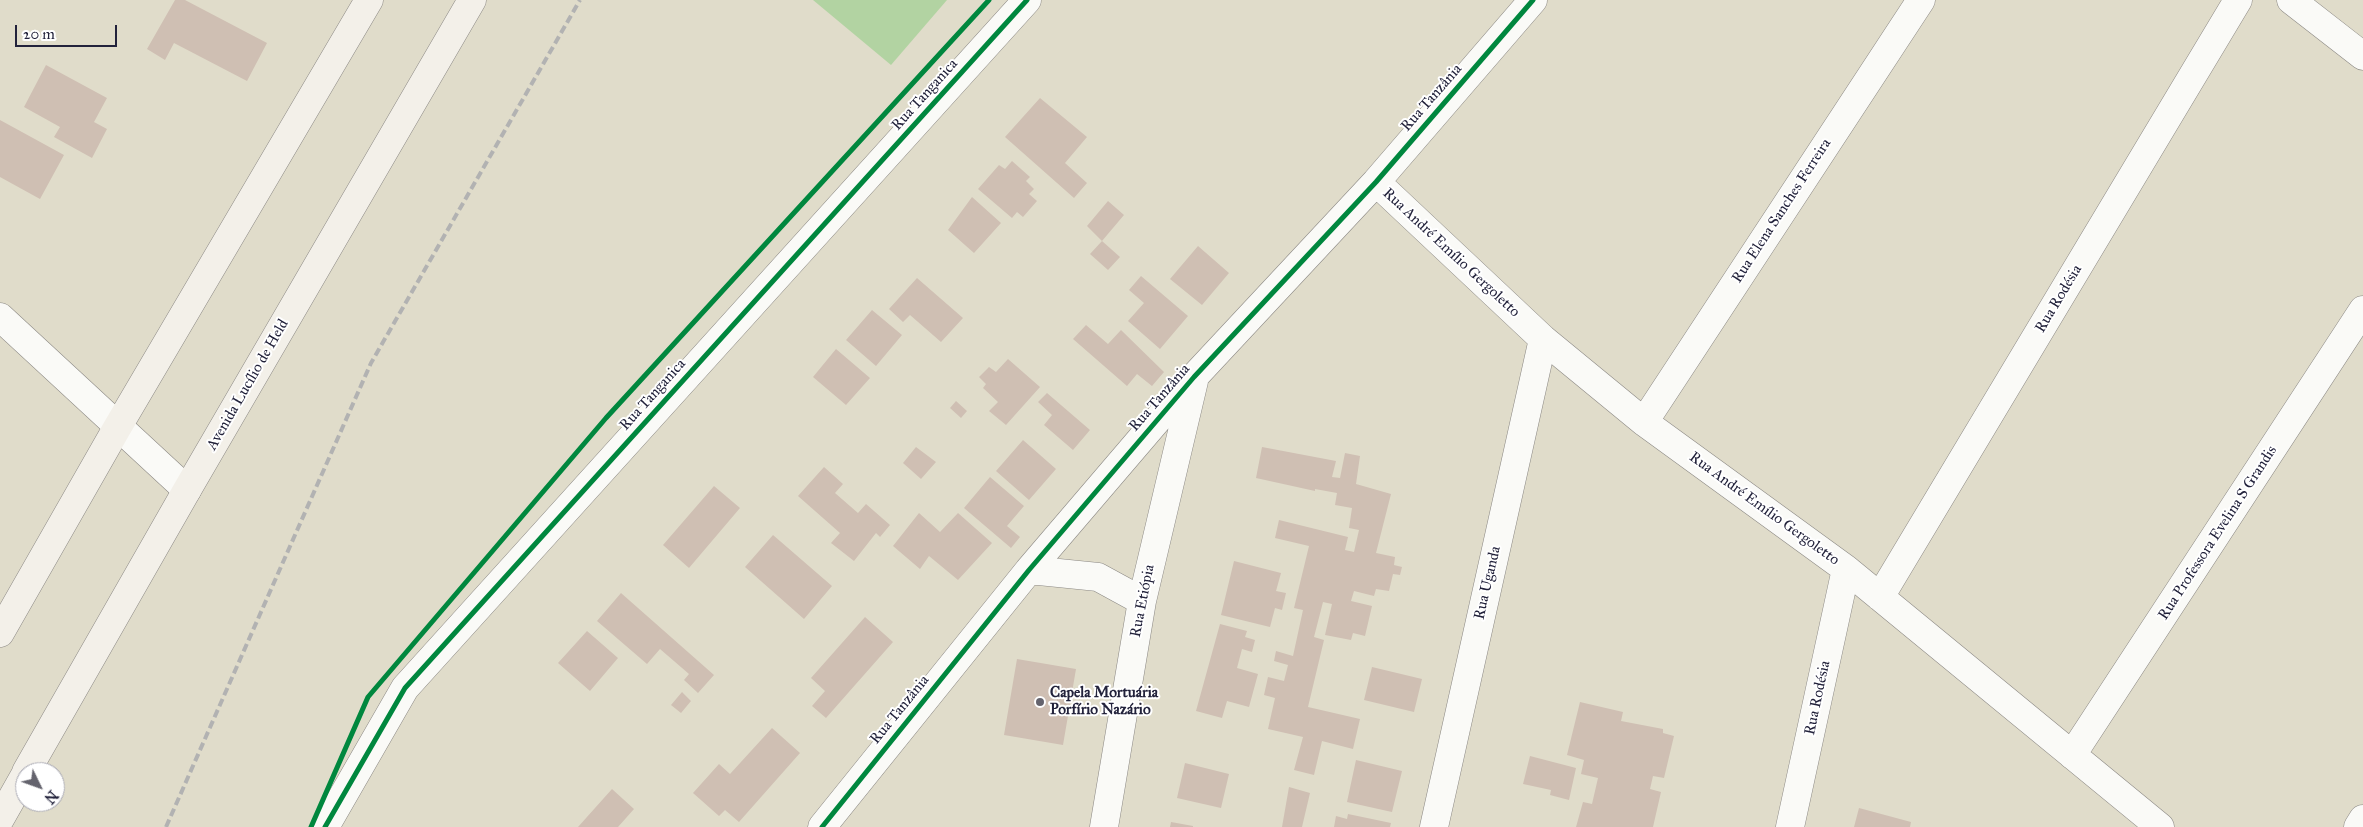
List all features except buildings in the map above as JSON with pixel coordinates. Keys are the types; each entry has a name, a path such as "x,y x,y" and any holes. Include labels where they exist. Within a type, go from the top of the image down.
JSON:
{"main road":[{"path":"0,633 117,428 369,0"},
{"name":"Avenida Lucílio de Held","path":"32,762 186,490 472,0"},
{"name":"Avenida Lucílio de Held","path":"0,818 15,792"}],"street":[{"name":"Rua Tanganica","path":"325,827 405,688 1027,0"},
{"name":"Rua Tanzânia","path":"822,827 1029,570 1194,377 1376,182 1533,0"},
{"name":"Rua Elena Sanches Ferreira","path":"1644,422 1921,0"},
{"name":"Rua Rodésia","path":"1880,597 2238,0"},
{"path":"2291,0 2363,56"},
{"name":"Rua André Emílio Gergoletto","path":"1376,182 1543,339 1644,422 1846,569 2072,755 2151,823"},
{"name":"Rua Professora Evelina S Grandis","path":"2072,755 2363,310"},
{"path":"0,317 117,428 186,490"},
{"name":"Rua Uganda","path":"1434,827 1543,339"},
{"name":"Rua Etiópia","path":"1104,827 1142,601 1194,377"},
{"name":"Rua Rodésia","path":"1790,827 1846,569"},
{"path":"1029,570 1098,577 1142,601"},
{"path":"2358,827 2363,819"}],"green space":[{"path":"813,0 947,0 891,65"}],"railway":[{"path":"166,827 371,363 580,0"}],"cycle path":[{"path":"311,827 368,697 606,418 989,0"},
{"path":"325,827 405,688 1027,0"},
{"path":"822,827 1029,570 1194,377 1376,182 1533,0"}],"place":[{"name":"Capela Mortuária Porfírio Nazário","path":"1040,702"}]}
